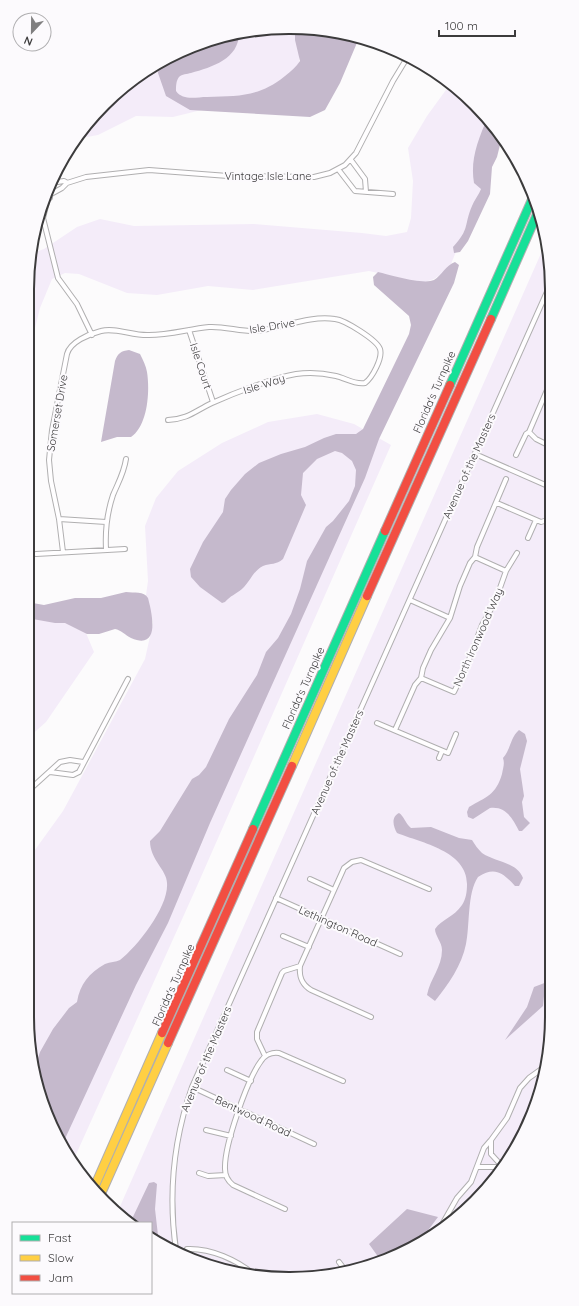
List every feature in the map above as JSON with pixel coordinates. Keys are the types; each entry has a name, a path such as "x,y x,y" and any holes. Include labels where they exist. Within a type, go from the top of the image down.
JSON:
{"highway":[{"name":"Florida's Turnpike","path":"96,1184 530,204"},
{"name":"Florida's Turnpike","path":"102,1190 535,219"}],"street":[{"name":"Vintage Isle Lane","path":"57,182 64,181 66,183 86,177 149,170 228,176 314,177 338,169 351,160 360,146 393,81 405,61"},
{"path":"351,160 365,179 366,192"},
{"path":"338,169 355,191 393,194"},
{"name":"Vintage Isle Lane","path":"53,193 62,188 66,183"},
{"path":"43,223 58,278 77,304 92,335"},
{"name":"Avenue of the Masters","path":"176,1246 171,1201 172,1171 180,1127 192,1087 545,296"},
{"name":"Isle Drive","path":"92,335 106,330 149,335 216,327 256,331 296,322 327,319 339,320 349,324 375,342 380,349 380,356 371,377 365,384"},
{"name":"Isle Court","path":"189,330 213,402"},
{"name":"Somerset Drive","path":"62,552 59,519 50,471 52,430 68,350 72,344 92,335"},
{"name":"Isle Way","path":"168,420 182,420 213,402 288,376 303,373 328,374 358,384 365,384"},
{"path":"516,455 526,434 529,432 545,395"},
{"path":"529,432 536,439 545,444"},
{"path":"475,454 545,485"},
{"path":"106,549 106,522 114,494 124,471 126,460"},
{"path":"395,730 415,685 422,678 423,668 431,650 450,618 460,586 470,562 475,557 477,547 506,479"},
{"path":"497,503 536,520 545,522"},
{"path":"59,519 78,518 106,522"},
{"path":"528,538 536,520"},
{"path":"36,554 125,549"},
{"name":"North Ironwood Way","path":"422,678 454,692 467,665 482,625 495,602 506,571 517,553"},
{"path":"475,557 506,571"},
{"path":"410,600 450,618"},
{"path":"50,772 76,774 81,769 83,762 128,680"},
{"path":"377,723 448,753 456,734"},
{"path":"439,758 442,750"},
{"path":"34,786 57,764 63,761 83,762"},
{"path":"371,1017 308,988 301,980 300,966 308,947 346,866 352,862 361,860 429,889"},
{"path":"310,879 334,890"},
{"name":"Lethington Road","path":"276,898 400,954"},
{"path":"283,936 308,947"},
{"path":"265,1056 257,1035 268,1005 284,970 300,966"},
{"path":"285,1209 236,1187 230,1182 226,1175 225,1167 231,1136 239,1109 259,1064 265,1056 272,1053 283,1053 343,1081"},
{"path":"226,1070 251,1082"},
{"path":"445,1219 457,1198 471,1182 484,1148 507,1118 520,1088 529,1078 539,1072"},
{"name":"Bentwood Road","path":"192,1087 314,1144"},
{"path":"206,1130 231,1136"},
{"path":"491,1140 491,1154 498,1163"},
{"path":"477,1167 496,1167"},
{"path":"199,1173 208,1176 226,1175"},
{"path":"187,1249 211,1252 246,1268"},
{"path":"338,1262 342,1266"}],"shaded area":[{"path":"295,34 323,36 357,43 340,83 325,110 310,117 190,110 166,96 158,73 158,70 162,68 192,53 238,39 229,56 223,60 215,65 199,71 180,76 177,82 176,91 182,96 194,98 239,95 257,92 285,76 300,61"},
{"path":"301,35 298,72 266,94 173,117 136,116 98,135 85,137 97,121 121,97 148,77 176,60 207,48 240,39 256,36"},
{"path":"447,89 458,97 488,129 481,189 449,269 434,279 422,283 369,271 253,290 208,286 157,295 127,293 79,274 65,273 52,279 40,308 34,332 34,290 37,252 44,249 77,227 100,219 134,226 254,224 386,236 407,232 411,218 413,181 408,148 427,116"},
{"path":"485,125 500,145 497,157 492,167 490,194 468,241 460,252 454,253 453,247 462,236 472,206 481,189 474,183 473,175 474,158"},
{"path":"542,251 545,290 545,1016 543,1050 540,1066 531,1099 519,1130 502,1158 482,1185 458,1209 445,1219 403,1246 372,1258 339,1267 323,1270 290,1272 256,1270 223,1263 176,1246 152,1232 152,1222 138,1222 120,1208"},
{"path":"455,262 459,265 454,283 379,439 365,478 210,823 168,923 136,985 65,1139 53,1114 43,1083 38,1059 40,1052 53,1029 69,1008 77,1002 80,990 90,975 99,967 120,960 127,954 143,936 158,914 163,903 167,883 164,874 155,859 150,841 160,831 192,779 199,775 206,767 229,719 257,675 266,652 278,638 291,614 300,589 307,561 326,527 333,521 349,501 355,486 356,470 352,461 342,453 335,451 317,459 303,473 301,495 306,505 283,559 260,568 242,589 225,602 222,603 200,587 191,577 190,569 203,542 223,512 225,499 245,474 259,463 281,454 305,447 336,434 356,434 363,429 409,334 411,325 409,316 374,285 373,277 378,272 406,279 429,281 434,280"},
{"path":"129,350 140,354 147,370 148,398 144,416 137,432 131,437 117,437 101,442 115,361 120,353"},
{"path":"317,414 354,424 391,445 197,886 76,1156 60,1130 53,1114 43,1083 36,1050 34,1016 34,851 63,811 145,659 153,623 146,595 148,581 145,526 156,498 178,471 222,443 268,422"},
{"path":"126,592 144,594 148,598 151,612 151,635 147,639 141,641 131,638 115,629 99,634 87,634 65,623 55,623 34,619 34,603 44,605 75,598 101,598"},
{"path":"34,616 66,621 86,633 94,652 46,722 34,733"},
{"path":"519,730 525,734 527,741 520,769 524,796 522,802 524,817 530,823 522,831 519,831 505,811 500,809 490,808 473,819 468,817 467,812 469,807 490,795 497,787 502,774 504,764 503,758 508,751 514,736"},
{"path":"399,813 411,828 431,827 459,838 472,840 482,853 511,865 523,878 519,886 515,886 498,872 489,872 478,877 474,884 470,900 464,952 454,974 435,1001 427,995 440,962 442,950 435,929 459,909 463,903 467,887 465,873 460,864 441,850 397,833 394,827 394,819"},
{"path":"545,983 543,1006 505,1040 527,1007 534,987"},
{"path":"154,1182 157,1184 155,1209 158,1235 152,1232 152,1222 138,1222 132,1218 149,1183"},
{"path":"407,1209 438,1217 428,1231 403,1246 387,1253 378,1256 369,1244"}],"traffic: fast":[{"path":"450,385 530,204"},
{"path":"491,319 535,219"},
{"path":"253,829 385,531"}],"traffic: slow":[{"path":"292,766 367,596"},
{"path":"96,1184 162,1033"},
{"path":"102,1190 168,1043"}],"traffic: jam":[{"path":"367,596 491,319"},
{"path":"385,531 450,385"},
{"path":"168,1043 292,766"},
{"path":"162,1033 253,829"}]}
